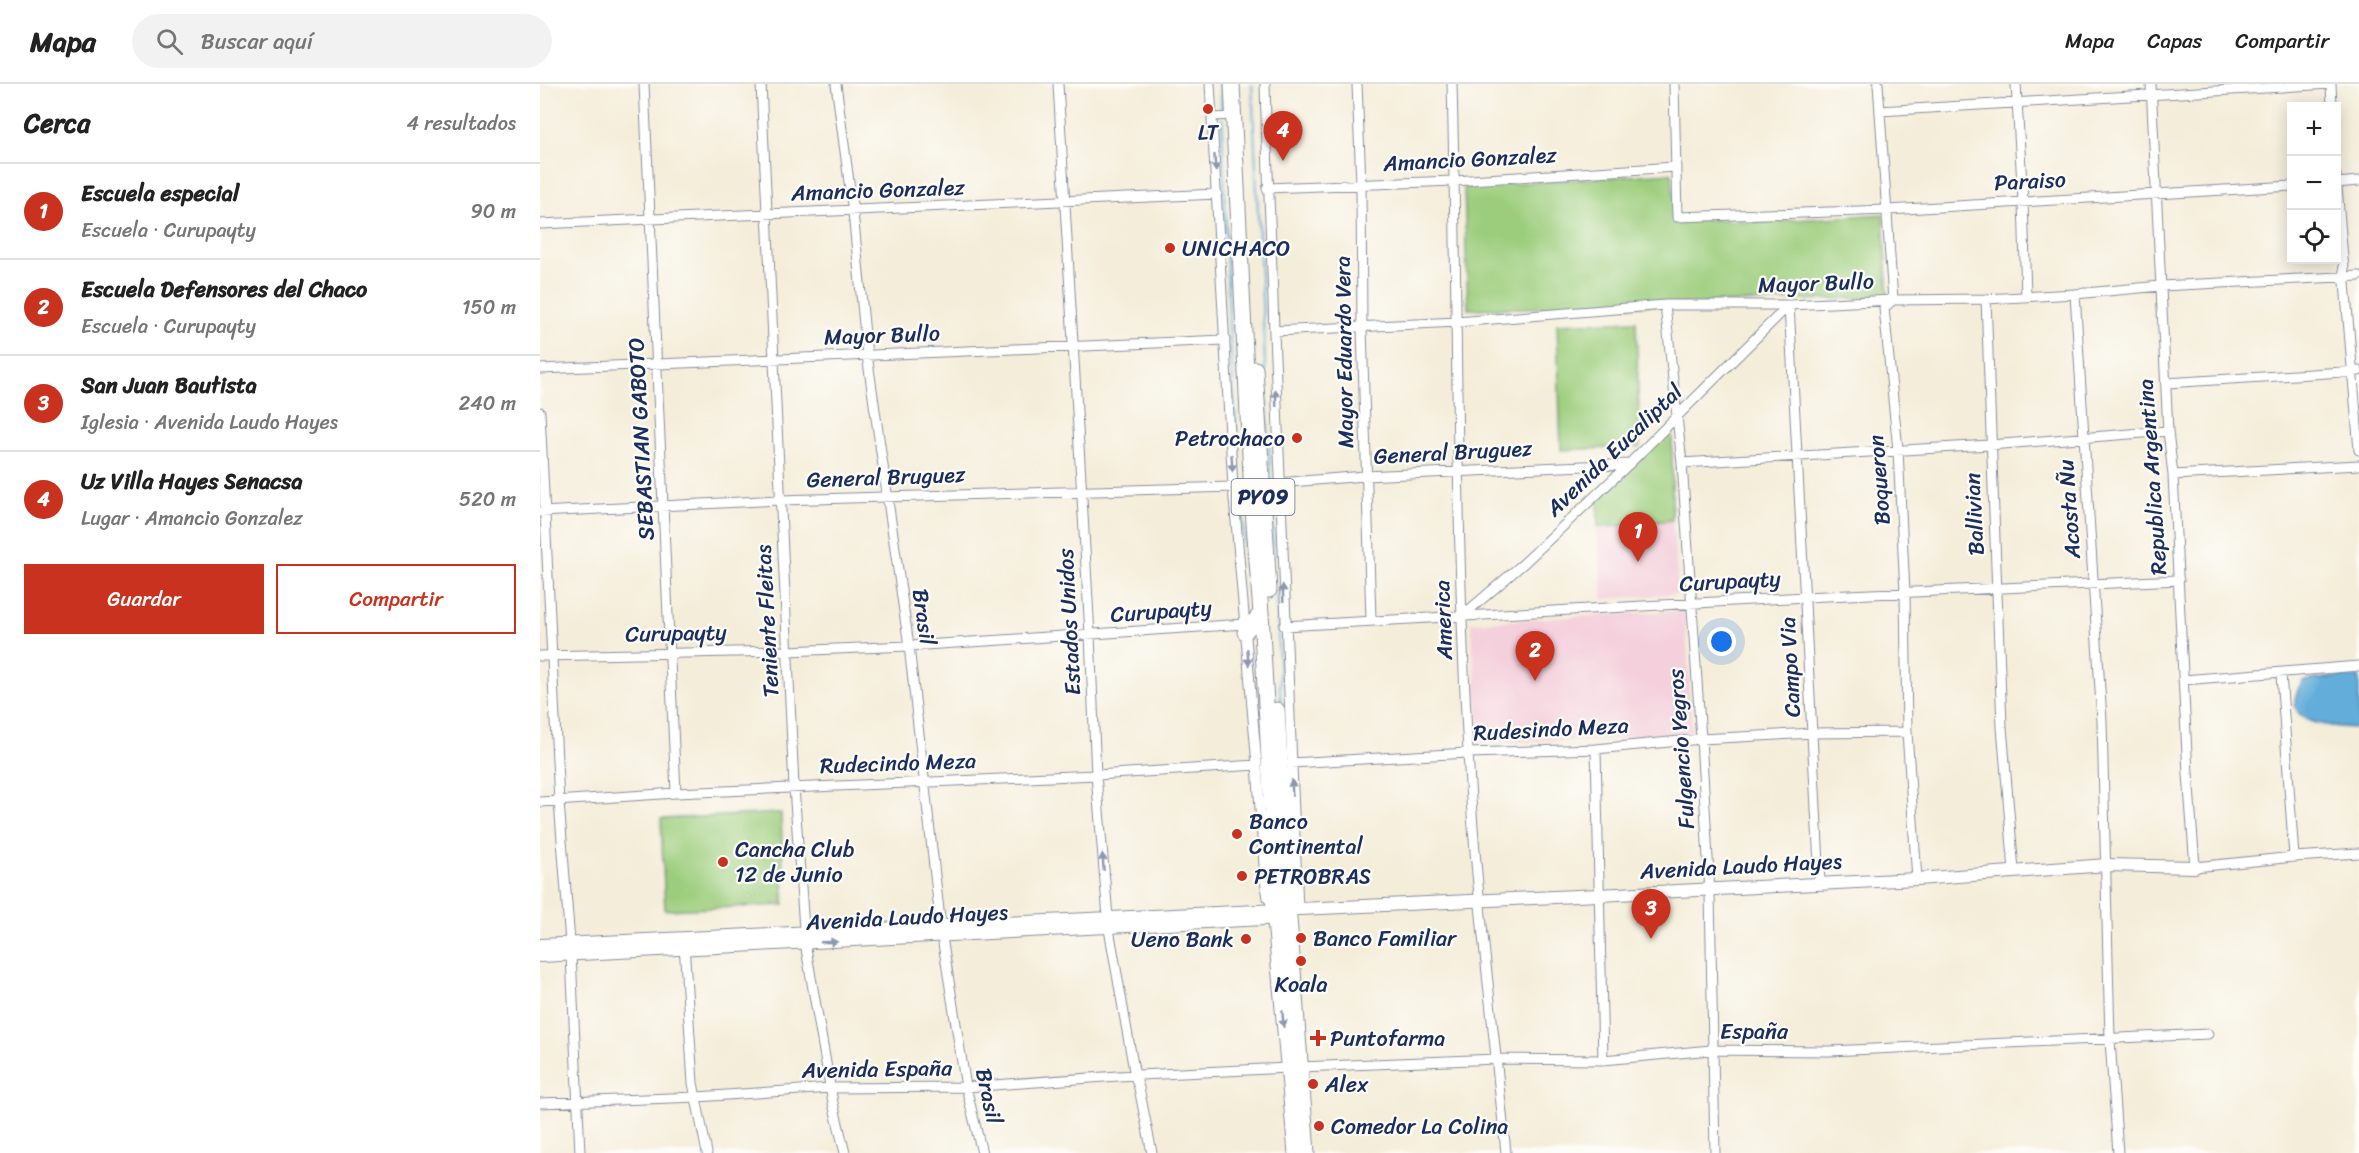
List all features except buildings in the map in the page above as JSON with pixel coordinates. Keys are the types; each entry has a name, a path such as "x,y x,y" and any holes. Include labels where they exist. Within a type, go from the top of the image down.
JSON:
{"highway":[{"name":"PY09","path":"1232,84 1223,116 1228,247 1261,613 1276,885 1285,913"},
{"name":"PY09","path":"1238,84 1294,1067 1296,1153"},
{"path":"1245,628 1261,613"},
{"name":"PY09","path":"1294,1067 1307,1153"}],"street":[{"name":"SEBASTIAN GABOTO","path":"644,84 676,793"},
{"name":"Teniente Fleitas","path":"761,84 794,788 805,937 832,1103 845,1153"},
{"name":"Brasil","path":"836,84 853,212 867,355 909,646 941,931 966,1087 982,1153"},
{"name":"Estados Unidos","path":"1058,84 1096,775 1108,924 1135,1076 1152,1153"},
{"path":"1210,84 1223,116 1217,194 1228,247 1225,340 1233,487 1265,880 1268,898 1285,913"},
{"path":"1265,84 1278,483 1291,763 1285,913"},
{"name":"Mayor Eduardo Vera","path":"1358,84 1365,476 1371,620"},
{"name":"America","path":"1452,84 1461,617 1479,903 1506,1153"},
{"path":"1674,84 1675,167"},
{"name":"Boqueron","path":"1878,84 1893,300 1884,308 1898,450 1905,593 1907,732 1917,879"},
{"path":"2016,84 2026,297"},
{"name":"Republica Argentina","path":"2151,84 2168,431 2173,475 2195,867"},
{"path":"1880,111 2331,84 2332,102"},
{"name":"Amancio Gonzalez","path":"1267,188 1454,181 1675,167"},
{"name":"Paraiso","path":"1675,167 1677,217 1888,210 2287,186"},
{"path":"2341,183 2359,181"},
{"name":"Amancio Gonzalez","path":"540,224 768,213 853,212 1217,194"},
{"path":"2339,210 2356,371 2359,450"},
{"name":"Mayor Bullo","path":"1274,331 1457,322 1665,305 1790,305 2026,297 2162,286 2359,276"},
{"name":"Acosta Ñu","path":"2075,294 2102,721 2110,1040 2118,1153"},
{"name":"Ballivian","path":"1986,298 2002,727 2014,871"},
{"name":"Fulgencio Yegros","path":"1665,305 1678,414 1701,739 1709,891 1714,1153"},
{"name":"Avenida Eucaliptal","path":"1461,617 1524,563 1629,464 1727,369 1767,325 1790,305"},
{"name":"Campo Via","path":"1790,305 1821,883"},
{"name":"Mayor Bullo","path":"540,369 1225,340"},
{"path":"2166,383 2356,371"},
{"path":"540,412 542,512 559,802 571,950 580,1153"},
{"path":"1682,463 1990,446 2168,431"},
{"name":"General Bruguez","path":"1278,483 1365,476 1629,464"},
{"path":"2173,475 2359,465"},
{"name":"General Bruguez","path":"542,512 888,496 1233,487"},
{"name":"Curupayty","path":"1284,626 1805,597 2179,580"},
{"name":"Curupayty","path":"540,656 788,651 1245,628"},
{"path":"2183,680 2359,666"},
{"path":"2281,674 2294,857"},
{"name":"Rudesindo Meza","path":"1291,763 1468,753 1596,749 1701,739 1813,733 1907,732"},
{"path":"1596,749 1603,1060"},
{"name":"Rudecindo Meza","path":"540,802 676,793 1096,775 1257,765"},
{"path":"2195,867 2359,853"},
{"name":"Avenida Laudo Hayes","path":"540,956 571,950 684,943 1108,924 1598,898 2107,865 2195,867"},
{"path":"684,943 693,1083 707,1153"},
{"name":"Avenida Laudo Hayes","path":"540,945 571,950"},
{"name":"España","path":"1294,1067 1497,1059 1603,1060 1711,1050 1829,1051 2208,1034"},
{"name":"Avenida España","path":"540,1103 697,1097 831,1088 966,1087 1294,1067"}],"shaded area":[{"path":"1672,520 1679,594 1603,599 1597,530"},
{"path":"1685,610 1692,732 1598,740 1480,743 1471,623"}],"green space":[{"path":"1672,173 1675,218 1765,222 1883,214 1888,297 1468,309 1464,187"},
{"path":"1636,321 1640,447 1561,450 1557,324"},
{"path":"1672,428 1672,520 1598,528 1598,501"},
{"name":"Cancha Club 12 de Junio","path":"781,813 784,905 665,910 661,819"}],"water":[{"path":"2341,676 2359,677 2359,728 2320,724 2300,715 2295,706 2296,695 2303,681"}],"waterway":[{"path":"1220,84 1222,114"},
{"path":"1252,84 1274,556"},
{"path":"1222,119 1229,324 1247,581"},
{"path":"1276,592 1281,706"}],"place":[{"name":"LT","path":"1208,109"},
{"name":"Uz Villa Hayes Senacsa","path":"1283,161"},
{"name":"UNICHACO","path":"1170,248"},
{"name":"Petrochaco","path":"1297,438"},
{"name":"Escuela especial","path":"1638,562"},
{"name":"Escuela Defensores del Chaco","path":"1535,681"},
{"name":"Banco Continental","path":"1237,834"},
{"name":"Cancha Club 12 de Junio","path":"723,862"},
{"name":"PETROBRAS","path":"1242,876"},
{"name":"Banco Familiar","path":"1301,938"},
{"name":"Ueno Bank","path":"1246,939"},
{"name":"San Juan Bautista","path":"1651,939"},
{"name":"Koala","path":"1301,961"},
{"name":"Puntofarma","path":"1318,1038"},
{"name":"Alex","path":"1313,1084"},
{"name":"Comedor La Colina","path":"1319,1126"}]}
